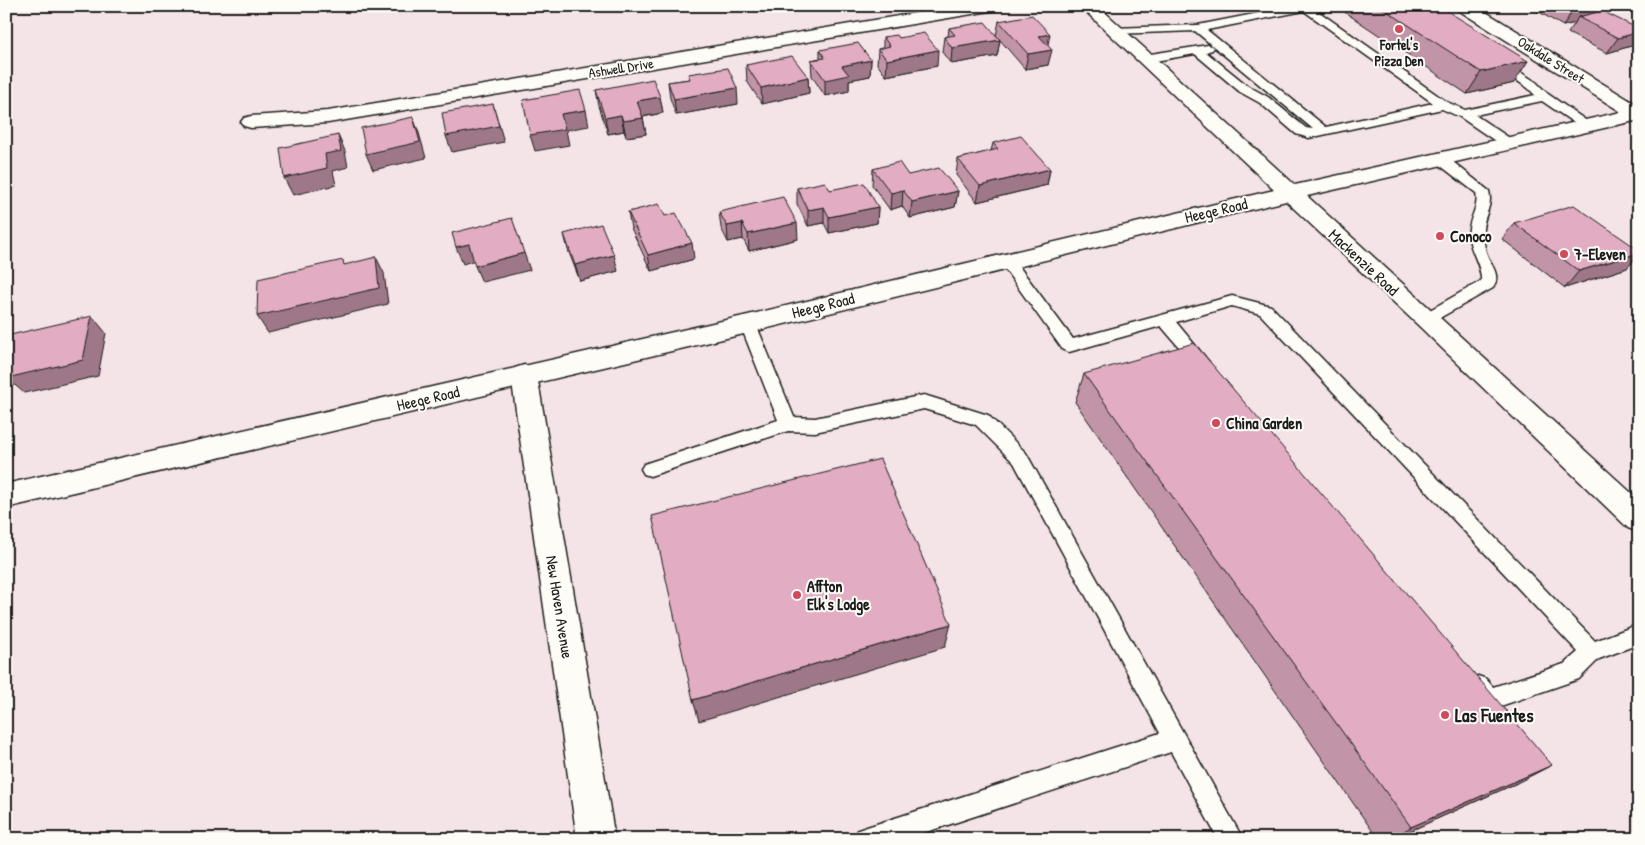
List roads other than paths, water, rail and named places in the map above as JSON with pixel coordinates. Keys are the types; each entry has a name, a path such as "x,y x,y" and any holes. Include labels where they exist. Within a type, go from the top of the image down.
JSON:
{"street":[{"name":"Ashwell Drive","path":"251,122 328,117 990,6"},
{"name":"Mackenzie Road","path":"1088,6 1427,319 1639,519"},
{"name":"Oakdale Street","path":"1464,6 1634,120"},
{"name":"Heege Road","path":"6,496 748,324 1290,193 1588,126 1634,120"},
{"name":"New Haven Avenue","path":"524,376 596,839"}],"lane":[{"path":"1114,31 1198,28 1310,7 1443,105 1464,114 1510,144"},
{"path":"1198,28 1323,131"},
{"path":"1144,59 1219,46"},
{"path":"1196,50 1244,89 1264,100 1301,131 1309,134 1443,105"},
{"path":"1492,58 1532,84 1544,97 1588,126"},
{"path":"1464,114 1544,97"},
{"path":"1427,319 1488,284 1489,271 1479,252 1476,228 1484,198 1482,191 1442,160"},
{"path":"1007,261 1069,346 1232,301 1265,310 1592,652"},
{"path":"1164,319 1210,372"},
{"path":"748,324 788,424"},
{"path":"650,469 788,424 815,425 924,402 982,420 1020,458 1232,839"},
{"path":"1470,676 1489,699 1571,672 1592,652 1639,634"},
{"path":"867,839 1176,739"}],"place":[{"name":"Fortel's Pizza Den","path":"1399,29"},
{"name":"Conoco","path":"1440,236"},
{"name":"7-Eleven","path":"1564,254"},
{"name":"China Garden","path":"1216,423"},
{"name":"Affton Elk's Lodge","path":"797,595"},
{"name":"Las Fuentes","path":"1445,715"}]}
